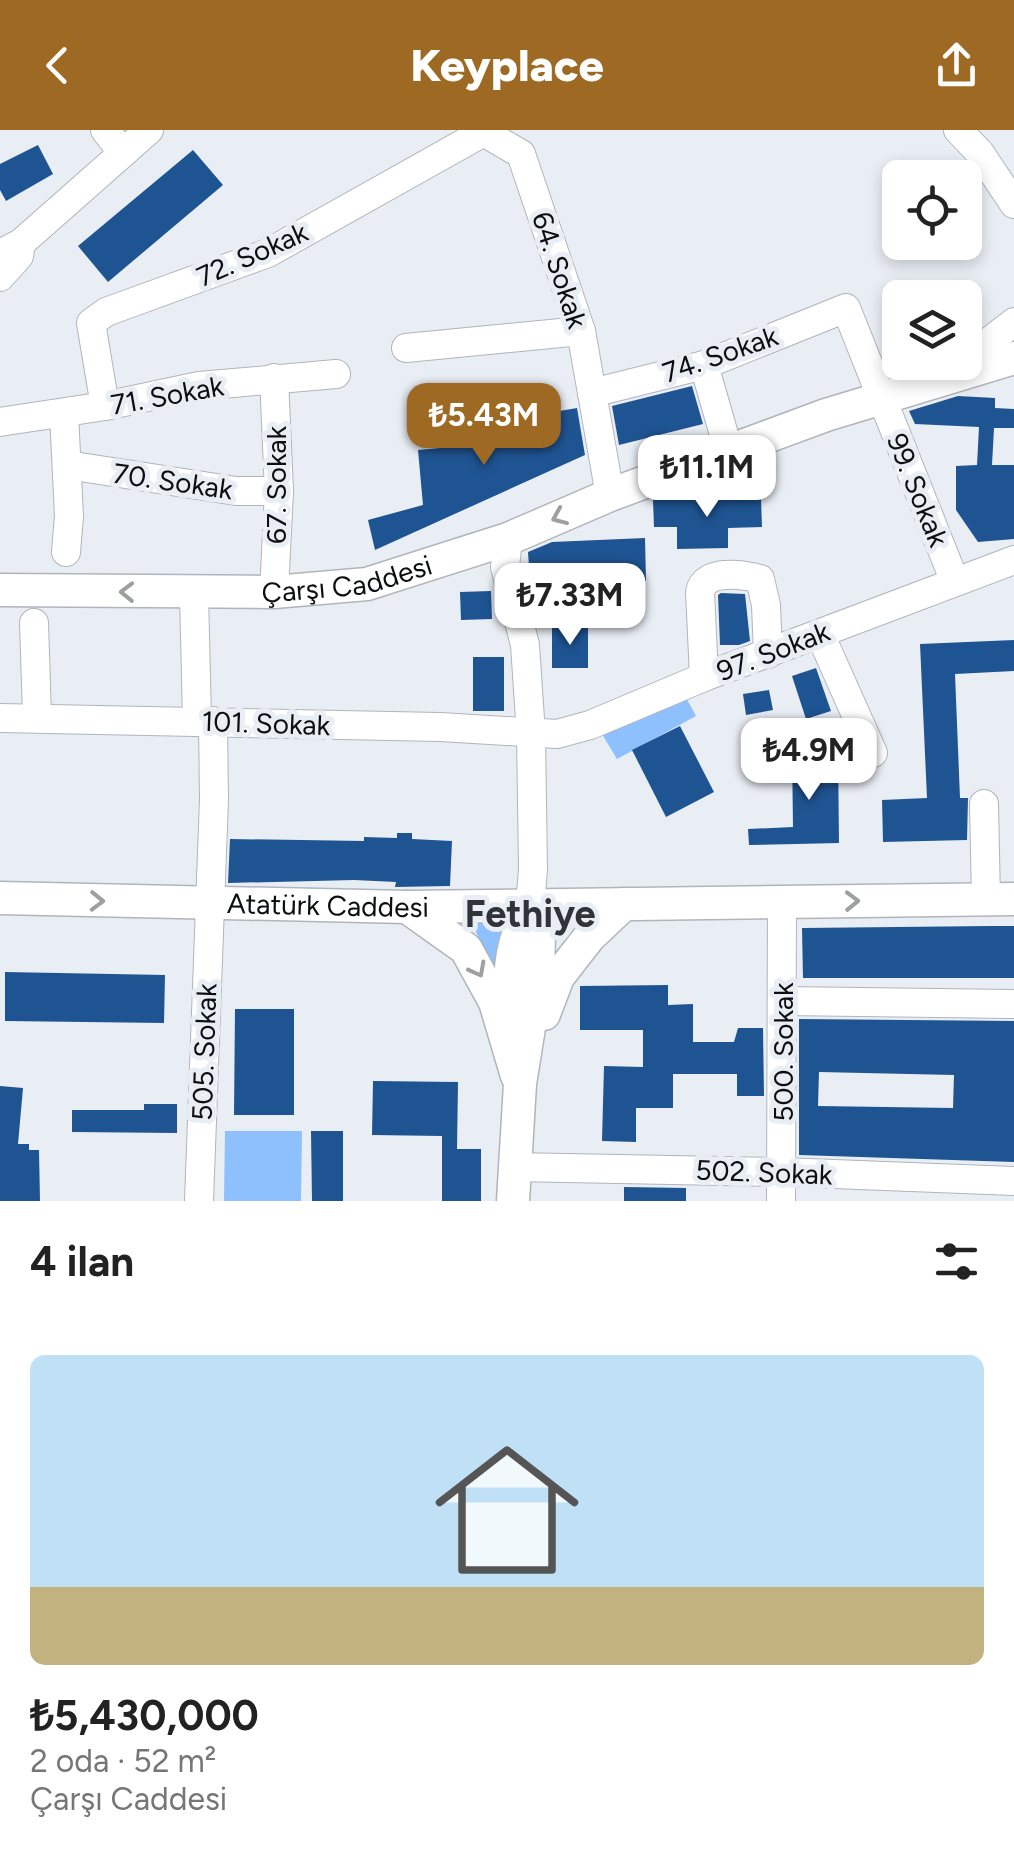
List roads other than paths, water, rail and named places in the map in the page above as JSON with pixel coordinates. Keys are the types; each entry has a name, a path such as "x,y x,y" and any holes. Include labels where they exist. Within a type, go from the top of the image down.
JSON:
{"main road":[{"name":"Çarşı Caddesi","path":"982,363 1014,358"},
{"name":"Çarşı Caddesi","path":"0,590 274,592 366,584 465,553 506,553 610,495 925,380"},
{"name":"Atatürk Caddesi","path":"0,898 407,906 1000,899"},
{"path":"520,1084 558,977 590,936 624,904"},
{"path":"407,906 466,948 495,1002 520,1084"},
{"path":"513,1201 520,1084 538,972 539,937 530,906"}],"street":[{"path":"105,130 123,153"},
{"path":"0,277 19,256 10,248 149,130"},
{"path":"958,130 980,153 1014,204"},
{"name":"64. Sokak","path":"481,132 522,142 581,331 610,495"},
{"name":"72. Sokak","path":"105,406 91,324 106,312 268,252 481,132"},
{"name":"74. Sokak","path":"592,392 704,365 846,308"},
{"name":"99. Sokak","path":"846,308 956,582"},
{"path":"982,347 1014,322"},
{"path":"406,348 581,331"},
{"path":"704,365 728,452"},
{"name":"71. Sokak","path":"0,422 200,386 336,374"},
{"name":"67. Sokak","path":"274,378 279,491 274,592"},
{"path":"64,413 69,516 66,552"},
{"name":"70. Sokak","path":"66,465 236,492 279,491"},
{"path":"506,553 524,645 531,734 530,906"},
{"name":"97. Sokak","path":"531,734 557,734 590,725 704,677 1014,560"},
{"path":"704,677 700,592 707,578 760,579 766,605 768,654"},
{"name":"505. Sokak","path":"194,593 205,721 210,904 198,1201"},
{"path":"34,623 37,716"},
{"path":"820,634 873,753"},
{"name":"101. Sokak","path":"0,718 440,727 531,734"},
{"path":"984,804 1000,899"},
{"name":"500. Sokak","path":"782,902 782,1201"},
{"path":"784,1000 1014,1004"},
{"name":"502. Sokak","path":"513,1166 1014,1181"}],"district":[{"name":"Fethiye","path":"530,914"}]}
